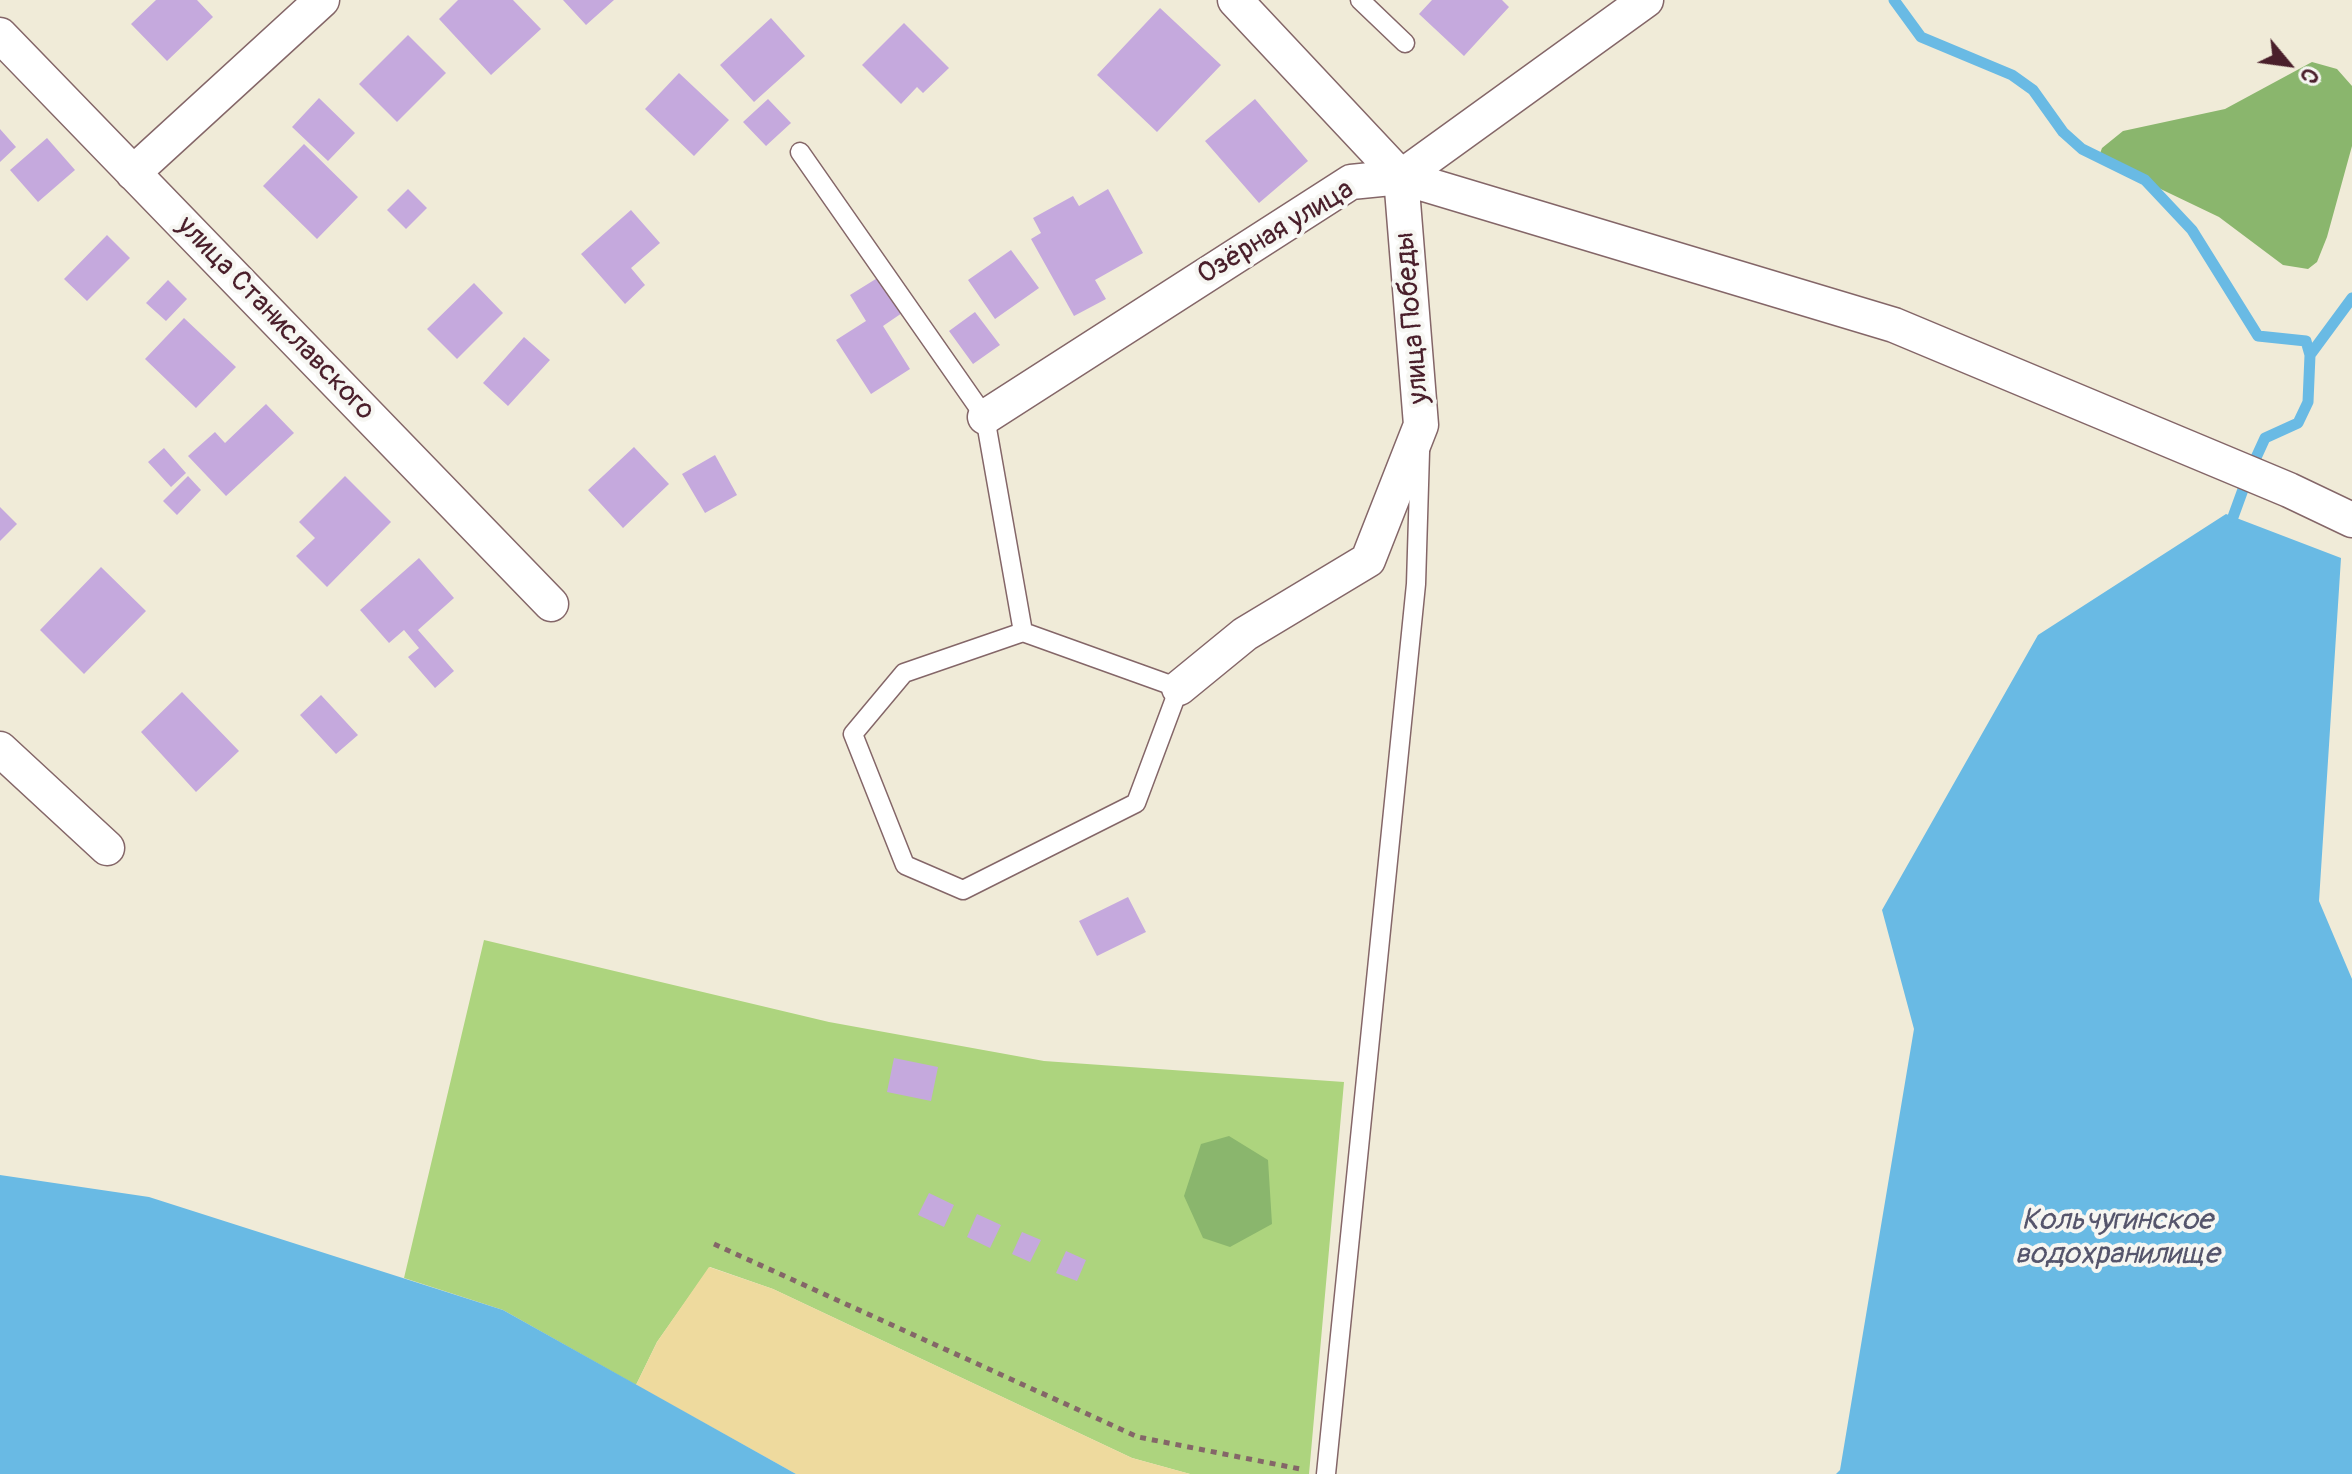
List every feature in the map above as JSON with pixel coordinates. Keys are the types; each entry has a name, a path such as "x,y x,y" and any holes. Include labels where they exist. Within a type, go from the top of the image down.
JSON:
{"street":[{"path":"133,173 322,0"},
{"path":"1235,0 1401,177 1894,325 2289,490 2352,520"},
{"path":"1401,177 1646,0"},
{"name":"улица Станиславского","path":"0,35 551,604"},
{"name":"Озёрная улица","path":"985,417 1351,182 1401,177"},
{"name":"улица Победы","path":"1179,688 1245,634 1368,560 1421,425 1401,177"},
{"path":"0,749 107,848"}],"lane":[{"path":"1360,0 1405,43"},
{"path":"800,152 985,417 1023,632"},
{"path":"1318,1472 1416,584 1421,425"},
{"path":"1023,632 1179,688 1136,803 963,890 905,865 853,734 904,673 1023,632"}],"path":[{"path":"714,1244 1138,1437 1318,1472"}],"green space":[{"path":"2312,62 2337,69 2352,86 2352,146 2327,237 2317,262 2308,269 2283,265 2219,217 2098,159 2102,148 2123,131 2225,109"},
{"path":"484,940 829,1022 1044,1061 1344,1082 1309,1474 1190,1474 1132,1458 773,1289 710,1267 657,1342 636,1385 503,1310 404,1278"},
{"path":"1229,1136 1268,1160 1272,1224 1230,1247 1203,1238 1184,1196 1201,1144"}],"sand":[{"path":"709,1267 773,1289 1132,1458 1190,1474 796,1474 636,1385 657,1342"}],"water":[{"name":"Кольчугинское водохранилище","path":"2226,514 2341,558 2319,901 2352,979 2352,1474 1836,1474 1840,1470 1914,1029 1882,910 2038,635"},
{"path":"0,1175 149,1197 503,1310 796,1474 0,1474"}],"building":[{"path":"156,0 197,0 213,17 167,61 131,24"},
{"path":"458,0 513,0 541,29 491,75 439,19"},
{"path":"563,0 614,0 586,25"},
{"path":"1432,0 1502,0 1509,7 1464,56 1419,14"},
{"path":"1160,8 1221,65 1157,132 1097,75"},
{"path":"771,18 805,56 754,102 720,65"},
{"path":"904,23 949,68 923,93 917,87 901,104 862,65"},
{"path":"408,35 446,73 397,122 359,84"},
{"path":"679,73 729,120 694,156 645,109"},
{"path":"319,98 355,133 328,161 292,127"},
{"path":"768,99 791,123 766,146 743,122"},
{"path":"1255,99 1308,161 1259,203 1205,141"},
{"path":"0,129 16,147 0,162"},
{"path":"47,138 75,170 38,202 10,170"},
{"path":"304,144 358,197 317,239 263,186"},
{"path":"408,189 427,208 406,229 387,210"},
{"path":"1108,189 1143,253 1095,280 1106,299 1074,316 1031,239 1041,233 1033,218 1073,196 1079,206"},
{"path":"631,210 660,243 631,268 645,285 625,304 581,254"},
{"path":"107,235 130,258 87,301 64,279"},
{"path":"1011,250 1039,288 995,319 968,280"},
{"path":"879,277 902,313 883,326 910,369 871,394 836,340 866,321 850,295"},
{"path":"168,280 187,299 166,321 146,303"},
{"path":"474,283 503,313 457,359 427,329"},
{"path":"975,312 1000,345 973,364 949,331"},
{"path":"184,318 236,367 196,408 145,359"},
{"path":"524,337 550,360 508,406 483,383"},
{"path":"266,404 294,433 226,496 188,456 215,432 225,443"},
{"path":"634,447 669,484 623,528 588,490"},
{"path":"164,448 186,473 171,487 148,462"},
{"path":"715,455 737,495 705,513 682,474"},
{"path":"188,476 201,490 177,515 163,501"},
{"path":"345,476 391,522 327,587 296,556 315,538 299,522"},
{"path":"0,507 17,524 0,541"},
{"path":"419,558 454,598 418,630 454,671 435,688 408,657 419,648 404,630 389,643 360,610"},
{"path":"101,567 146,611 84,674 40,630"},
{"path":"182,692 239,751 196,792 141,732"},
{"path":"321,695 358,735 336,754 300,715"},
{"path":"1128,897 1146,932 1097,956 1079,921"},
{"path":"894,1058 938,1067 931,1101 887,1092"},
{"path":"929,1193 954,1205 944,1227 918,1215"},
{"path":"977,1214 1001,1225 990,1248 967,1237"},
{"path":"1022,1232 1041,1240 1030,1262 1012,1254"},
{"path":"1066,1251 1086,1260 1077,1281 1056,1273"}],"waterway":[{"path":"1894,0 1921,37 2012,75 2033,90 2063,132 2082,149 2145,180 2192,230 2258,336 2306,341 2310,355"},
{"path":"2233,517 2265,438 2298,423 2308,402 2310,355 2352,298"}]}
